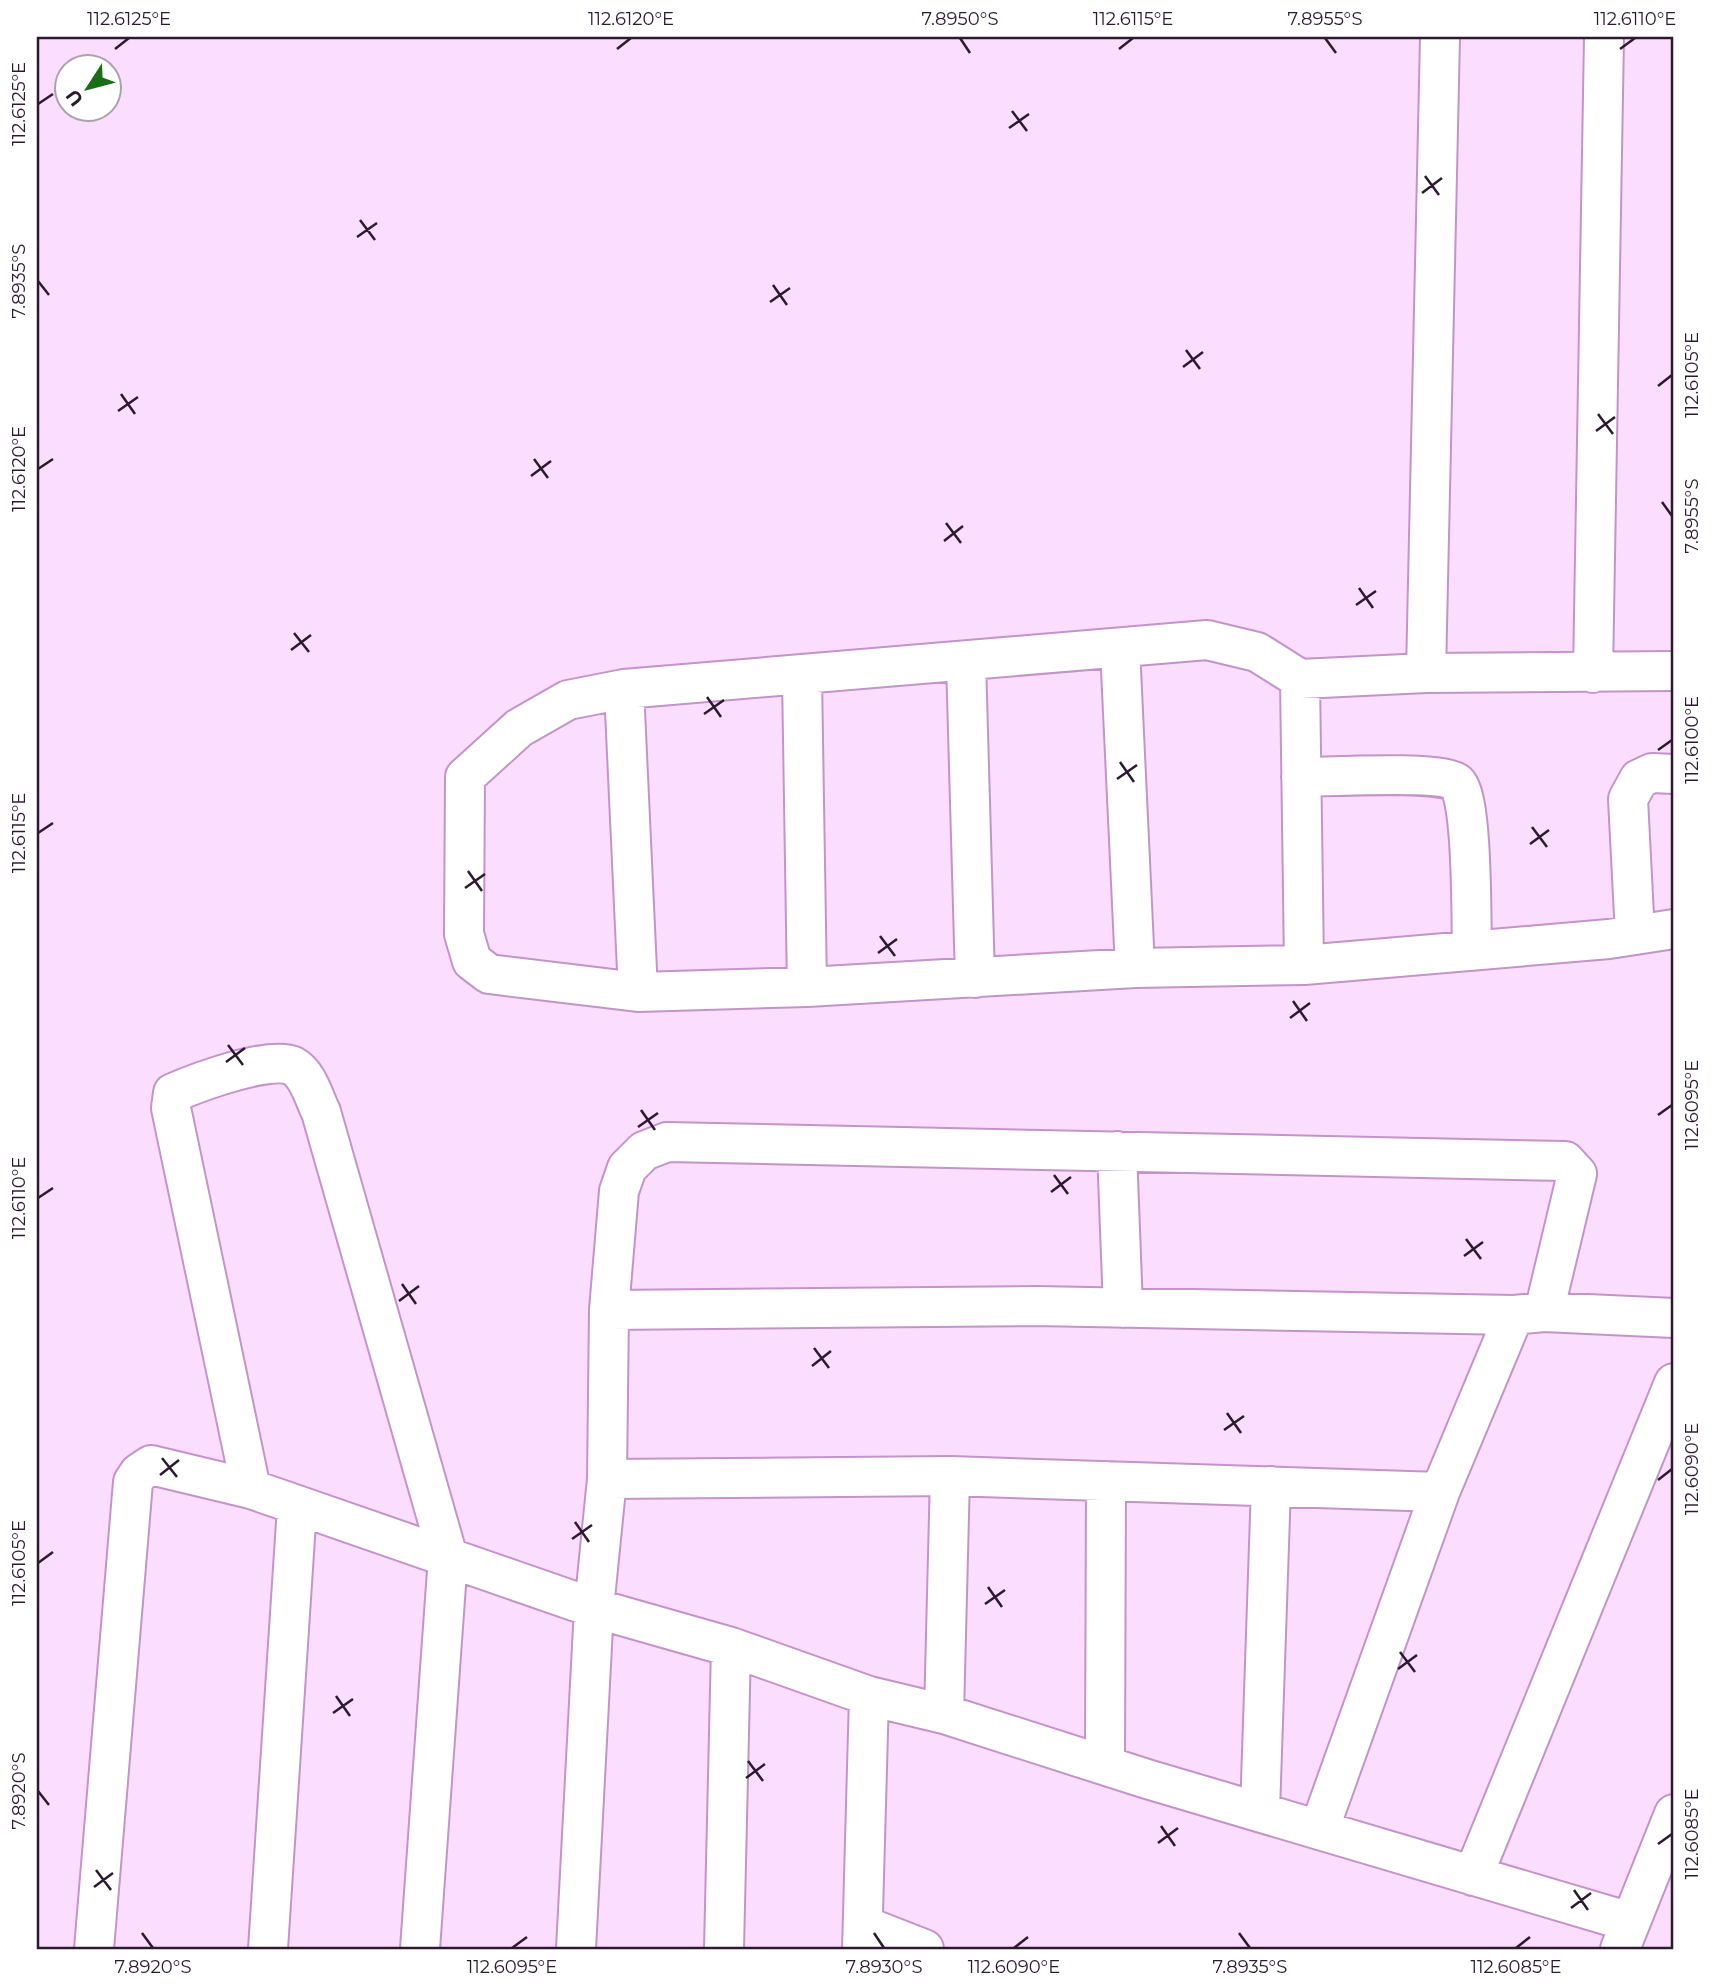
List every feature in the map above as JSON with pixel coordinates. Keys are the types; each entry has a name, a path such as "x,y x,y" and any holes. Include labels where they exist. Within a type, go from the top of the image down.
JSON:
{"street":[{"path":"1426,673 1440,37"},
{"path":"1593,673 1604,37"},
{"path":"1674,671 1426,673 1300,678 1257,652 1208,640 624,689 568,699 519,728 465,777 464,934 472,961 489,974 638,992 807,987 1135,968 1304,965 1472,948 1609,939 1674,929"},
{"path":"1121,648 1135,968"},
{"path":"967,661 975,978"},
{"path":"802,676 807,987"},
{"path":"1300,678 1304,965"},
{"path":"624,689 638,992"},
{"path":"1635,934 1628,799 1639,779 1652,773 1674,774"},
{"path":"1301,777 1413,776 1445,778 1457,783 1463,793 1468,817 1472,948"},
{"path":"251,1489 171,1108 173,1093 189,1086 221,1074 279,1064 292,1066 299,1072 321,1112 448,1557 419,1949"},
{"path":"576,1949 594,1608 607,1479 609,1310 619,1191 627,1168 644,1151 667,1142 1565,1161 1577,1174 1529,1313 1440,1492 1319,1830"},
{"path":"1117,1152 1123,1308"},
{"path":"609,1310 1123,1308 1529,1313 1674,1318"},
{"path":"1473,1876 1674,1383"},
{"path":"94,1949 133,1482 139,1472 151,1465 251,1489 594,1608 731,1647 869,1696 944,1714 1473,1876 1625,1936 1674,1814"},
{"path":"607,1479 950,1476 1440,1492"},
{"path":"944,1714 950,1476"},
{"path":"1105,1763 1106,1481"},
{"path":"1260,1811 1272,1486"},
{"path":"268,1949 297,1507"},
{"path":"724,1949 731,1647"},
{"path":"869,1696 864,1938 924,1949"}]}
